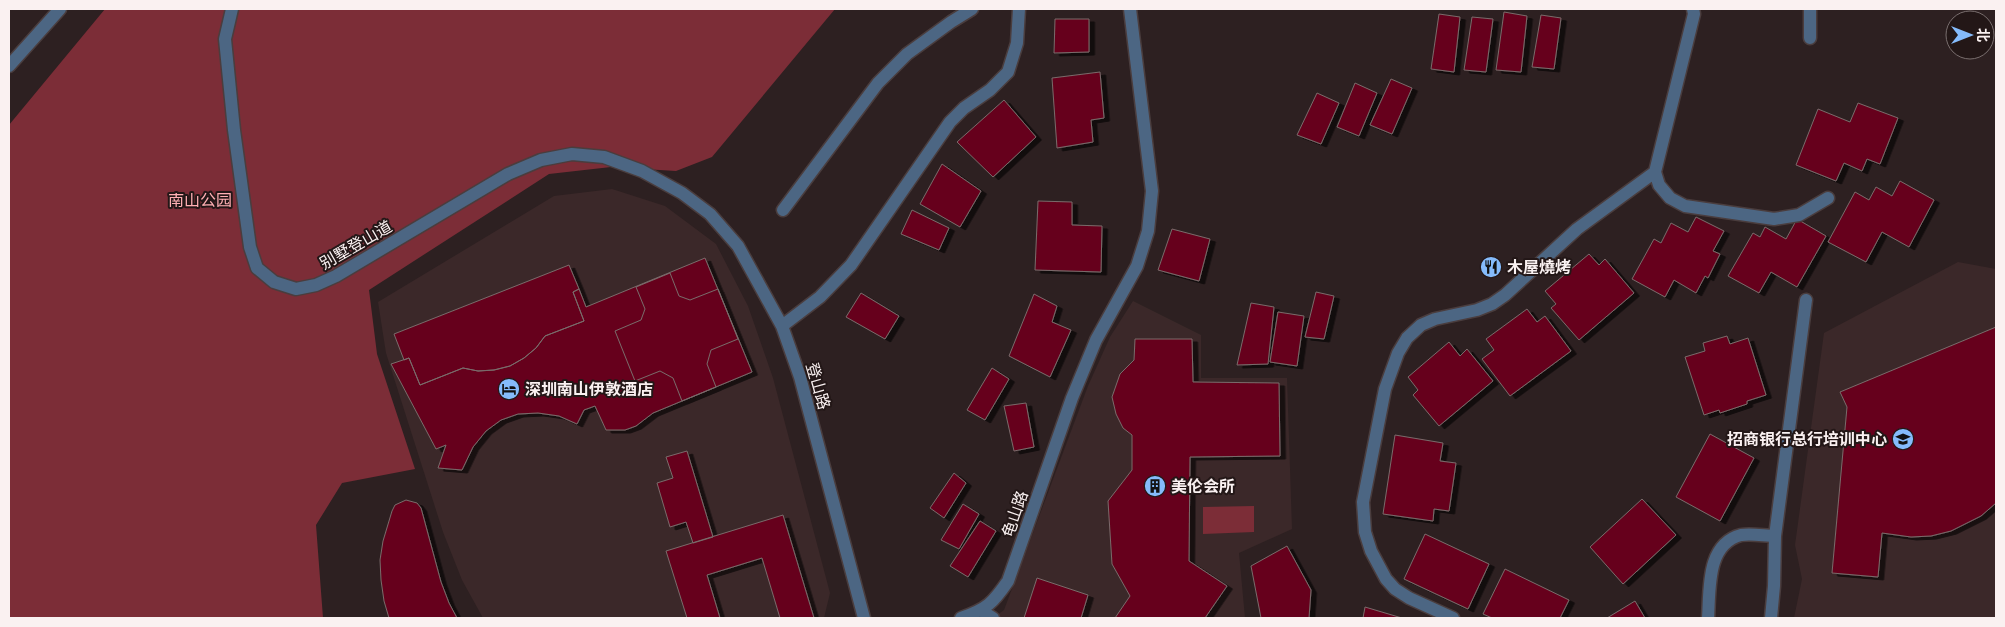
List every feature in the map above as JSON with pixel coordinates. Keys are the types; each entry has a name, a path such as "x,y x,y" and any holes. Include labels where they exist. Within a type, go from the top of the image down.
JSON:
{"street":[{"path":"9,66 60,9"},
{"name":"别墅登山道","path":"232,9 225,39 234,130 250,247 257,268 274,282 296,289 316,285 336,276 508,174 541,160 572,154 604,157 642,171 682,192"},
{"path":"783,210 878,83 907,54 950,22 972,9"},
{"path":"782,326 820,297 851,265 950,122 964,108 990,90 1008,72 1018,43 1019,9"},
{"name":"龟山路","path":"961,618 982,611 996,598 1008,581 1072,398 1096,340 1137,266 1148,231 1152,191 1130,9"},
{"path":"1693,9 1694,14 1655,172 1659,185 1670,198 1685,206 1774,219 1799,215 1828,198"},
{"path":"1810,9 1810,38"},
{"path":"1452,618 1409,598 1395,589 1378,567 1365,532 1363,502 1385,390 1398,353 1407,338 1421,324 1442,317 1477,310 1492,304 1505,295 1577,229 1655,172"},
{"name":"登山路","path":"682,192 710,214 738,246 782,326 800,377 864,618"},
{"path":"1771,618 1775,536 1806,300"},
{"path":"1708,618 1715,557 1726,542 1741,535 1775,536"},
{"path":"982,611 993,618"}],"shaded area":[{"path":"612,189 665,206 716,244 748,306 773,378 830,593 824,618 483,618 462,580 443,532 386,353 378,302 554,196"},
{"name":"招商银行总行培训中心","path":"1958,262 1996,269 1996,618 1794,618 1802,579 1795,545 1824,333"},
{"path":"1133,301 1201,335 1201,378 1287,378 1292,529 1239,553 1245,618 993,618 1004,610 1088,386 1110,337"}],"green space":[{"name":"南山公园","path":"105,9 835,9 712,157 676,171 611,167 549,174 369,290 377,354 415,469 342,483 316,525 323,618 9,618 9,125"},
{"path":"1254,506 1254,532 1203,534 1203,507"}],"building":[{"path":"1504,12 1527,16 1521,72 1496,70"},
{"path":"1439,14 1460,17 1454,72 1431,69"},
{"path":"1541,15 1561,18 1554,69 1532,67"},
{"path":"1472,17 1493,19 1486,72 1464,70"},
{"path":"1055,19 1089,19 1089,52 1054,53"},
{"path":"1100,72 1104,118 1091,120 1093,142 1057,148 1052,78"},
{"path":"1391,79 1412,88 1392,134 1370,125"},
{"path":"1355,83 1377,93 1359,136 1337,127"},
{"path":"1317,93 1339,103 1321,144 1297,135"},
{"path":"1004,100 1036,137 993,177 957,142"},
{"path":"1858,103 1898,118 1880,164 1867,159 1862,171 1844,163 1836,181 1796,165 1818,109 1850,122"},
{"path":"942,164 981,191 960,227 920,204"},
{"path":"1900,181 1934,200 1909,247 1882,232 1866,262 1828,242 1855,192 1869,200 1876,187 1892,196"},
{"path":"1038,201 1072,202 1072,225 1102,226 1101,272 1035,270"},
{"path":"912,210 949,228 939,250 901,234"},
{"path":"1696,217 1724,231 1713,251 1720,254 1708,278 1705,276 1696,293 1674,280 1665,297 1632,279 1654,239 1661,243 1671,223 1688,232"},
{"path":"1797,219 1826,236 1797,287 1771,272 1759,293 1728,276 1753,233 1760,237 1765,227 1786,239"},
{"path":"1172,229 1210,239 1199,281 1158,270"},
{"path":"1589,254 1599,265 1605,259 1634,293 1579,340 1551,308 1556,304 1545,291"},
{"path":"705,258 752,372 653,413 636,426 625,430 606,430 595,406 584,410 577,424 559,416 538,413 518,414 501,420 486,431 473,447 462,470 438,468 446,445 436,449 391,364 409,358 420,385 463,368 478,371 510,366 536,348 545,336 584,321 573,292 579,289 586,307"},
{"path":"569,265 579,289 573,292 584,321 545,336 536,348 510,366 478,371 463,368 420,385 409,358 404,360 394,334"},
{"path":"670,273 679,296 690,300 718,289 738,339 711,350 707,364 716,387 682,401 673,378 660,371 635,381 615,331 641,320 645,309 636,287"},
{"path":"1316,292 1334,296 1324,339 1305,337"},
{"path":"861,293 899,316 885,339 846,317"},
{"path":"1034,294 1057,306 1052,322 1071,330 1050,377 1009,356"},
{"path":"1251,303 1274,307 1268,364 1237,365"},
{"path":"1527,309 1537,322 1545,316 1571,351 1510,396 1482,359 1494,350 1486,339"},
{"path":"1278,312 1304,316 1297,366 1270,362"},
{"path":"1996,327 1996,503 1981,516 1951,531 1931,536 1911,537 1882,533 1878,577 1832,573 1847,407 1840,392"},
{"path":"1727,336 1730,344 1748,338 1766,395 1720,413 1719,410 1704,415 1685,357 1705,351 1703,343"},
{"name":"美伦会所","path":"1135,339 1192,339 1193,382 1279,383 1280,456 1190,457 1189,561 1227,586 1205,618 1115,618 1130,596 1112,564 1108,501 1132,470 1132,435 1123,428 1116,414 1112,397 1120,374 1134,360"},
{"path":"1449,342 1460,356 1467,349 1493,381 1439,426 1413,395 1418,390 1408,377"},
{"path":"992,368 1009,379 985,420 967,410"},
{"path":"1026,403 1034,447 1014,451 1004,406"},
{"path":"1710,434 1754,458 1720,521 1676,497"},
{"path":"1395,435 1443,443 1440,461 1456,463 1449,511 1434,509 1433,521 1383,514"},
{"path":"687,451 713,537 693,543 686,522 670,527 657,483 673,478 666,457"},
{"path":"954,473 966,483 944,518 930,508"},
{"path":"1642,499 1676,535 1623,584 1590,547"},
{"path":"406,500 417,503 421,508 441,582 457,618 389,618 384,601 380,560 383,541 392,511 395,505"},
{"path":"963,504 979,514 959,549 941,540"},
{"path":"783,515 814,618 780,618 762,558 707,575 720,618 687,618 666,551"},
{"path":"980,521 996,531 968,577 950,566"},
{"path":"1425,534 1489,564 1468,609 1404,579"},
{"path":"1287,546 1311,590 1309,618 1261,618 1251,566"},
{"path":"1505,569 1569,600 1560,618 1492,618 1483,614"},
{"path":"1037,578 1088,595 1081,618 1024,618"},
{"path":"1635,601 1645,618 1607,618"},
{"path":"1365,607 1402,618 1363,618"}],"place":[{"name":"木屋燒烤","path":"1491,267"},
{"name":"深圳南山伊敦酒店","path":"509,389"},
{"name":"招商银行总行培训中心","path":"1903,439"},
{"name":"美伦会所","path":"1155,486"}]}
